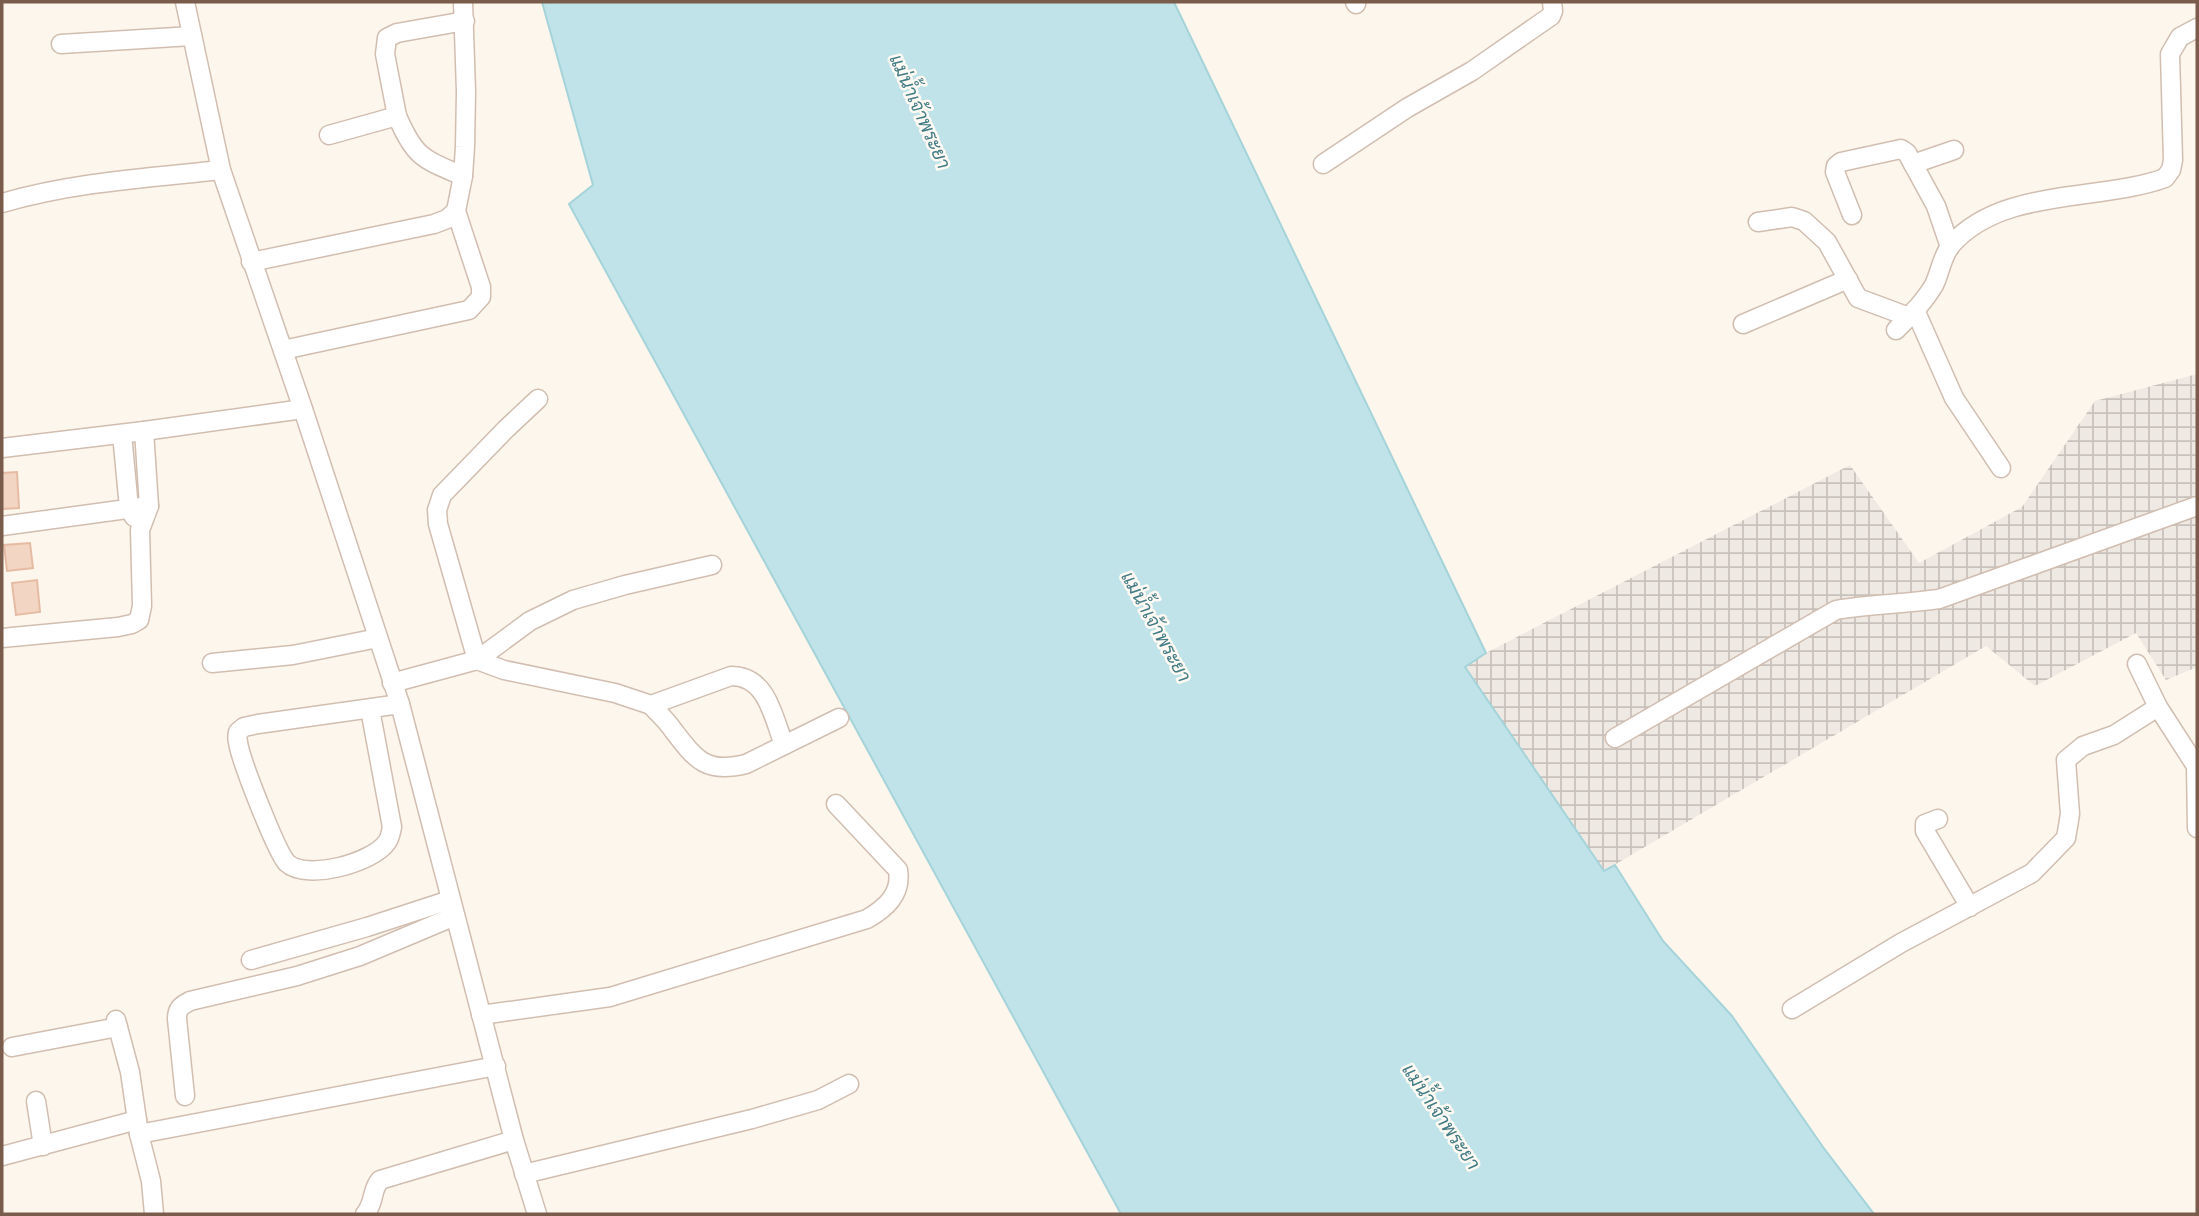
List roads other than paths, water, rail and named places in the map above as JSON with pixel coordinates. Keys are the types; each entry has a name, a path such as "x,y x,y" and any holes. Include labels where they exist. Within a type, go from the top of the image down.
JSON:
{"street":[{"path":"185,2 221,170 400,704 514,1140 537,1214"},
{"path":"283,350 469,310 481,297 481,287 456,212 463,176 466,92 463,2"},
{"path":"1323,164 1407,108 1472,71 1551,16 1552,2"},
{"path":"463,176 434,164 415,151 397,116 385,54 387,38 397,33 465,21"},
{"path":"1907,319 1935,283 1950,247 1984,220 2003,212 2165,178 2171,170 2173,160 2170,54 2180,37 2197,28"},
{"path":"61,44 192,36"},
{"path":"329,135 397,116"},
{"path":"1852,215 1835,172 1836,166 1841,162 1896,149 1908,153 1936,206 1950,247"},
{"path":"1913,164 1954,150"},
{"path":"2,203 31,194 96,182 221,170"},
{"path":"251,262 434,224 456,212"},
{"path":"1758,222 1792,218 1804,221 1826,242 1858,298 1907,319 2001,468"},
{"path":"1743,324 1848,279"},
{"path":"477,660 438,524 437,510 442,495 538,399"},
{"path":"2,447 122,434 303,409"},
{"path":"2,638 118,626 132,624 138,620 142,606 141,530 149,506 144,431"},
{"path":"122,434 129,508 141,530"},
{"path":"2,526 149,506"},
{"path":"1615,738 1836,610 1939,599 2197,506"},
{"path":"392,683 477,660 530,621 573,600 712,565"},
{"path":"212,663 293,655 378,638"},
{"path":"477,660 504,670 615,693 643,702 673,729 698,760 713,767 729,768 746,764 839,718"},
{"path":"2137,664 2158,707 2196,765 2197,828"},
{"path":"643,702 731,676 742,676 753,680 762,690 784,745"},
{"path":"370,709 392,827 388,842 375,853 330,869 296,869 286,862 277,846 243,759 237,740 238,732 244,727 258,724 400,704"},
{"path":"1793,1009 1901,943 2032,873 2066,838 2070,814 2066,760 2082,746 2121,731 2158,707"},
{"path":"481,1015 610,997 867,919 886,908 900,881 898,870 836,804"},
{"path":"1938,819 1925,824 1925,831 1970,907"},
{"path":"251,960 366,927 453,908"},
{"path":"185,1096 177,1019 180,1006 190,1001 297,976 360,956 453,908"},
{"path":"12,1047 117,1023 131,1072 138,1127 151,1181 154,1214"},
{"path":"2,1157 138,1127 496,1066"},
{"path":"524,1174 752,1119 818,1100 849,1084"},
{"path":"36,1101 43,1146"},
{"path":"365,1214 370,1208 374,1187 380,1180 514,1140"}],"water":[{"name":"แม่น้ำเจ้าพระยา","path":"542,2 1174,2 1486,653 1465,667 1604,871 1615,865 1663,941 1732,1016 1823,1147 1874,1214 1121,1214 569,204 593,185"}]}
